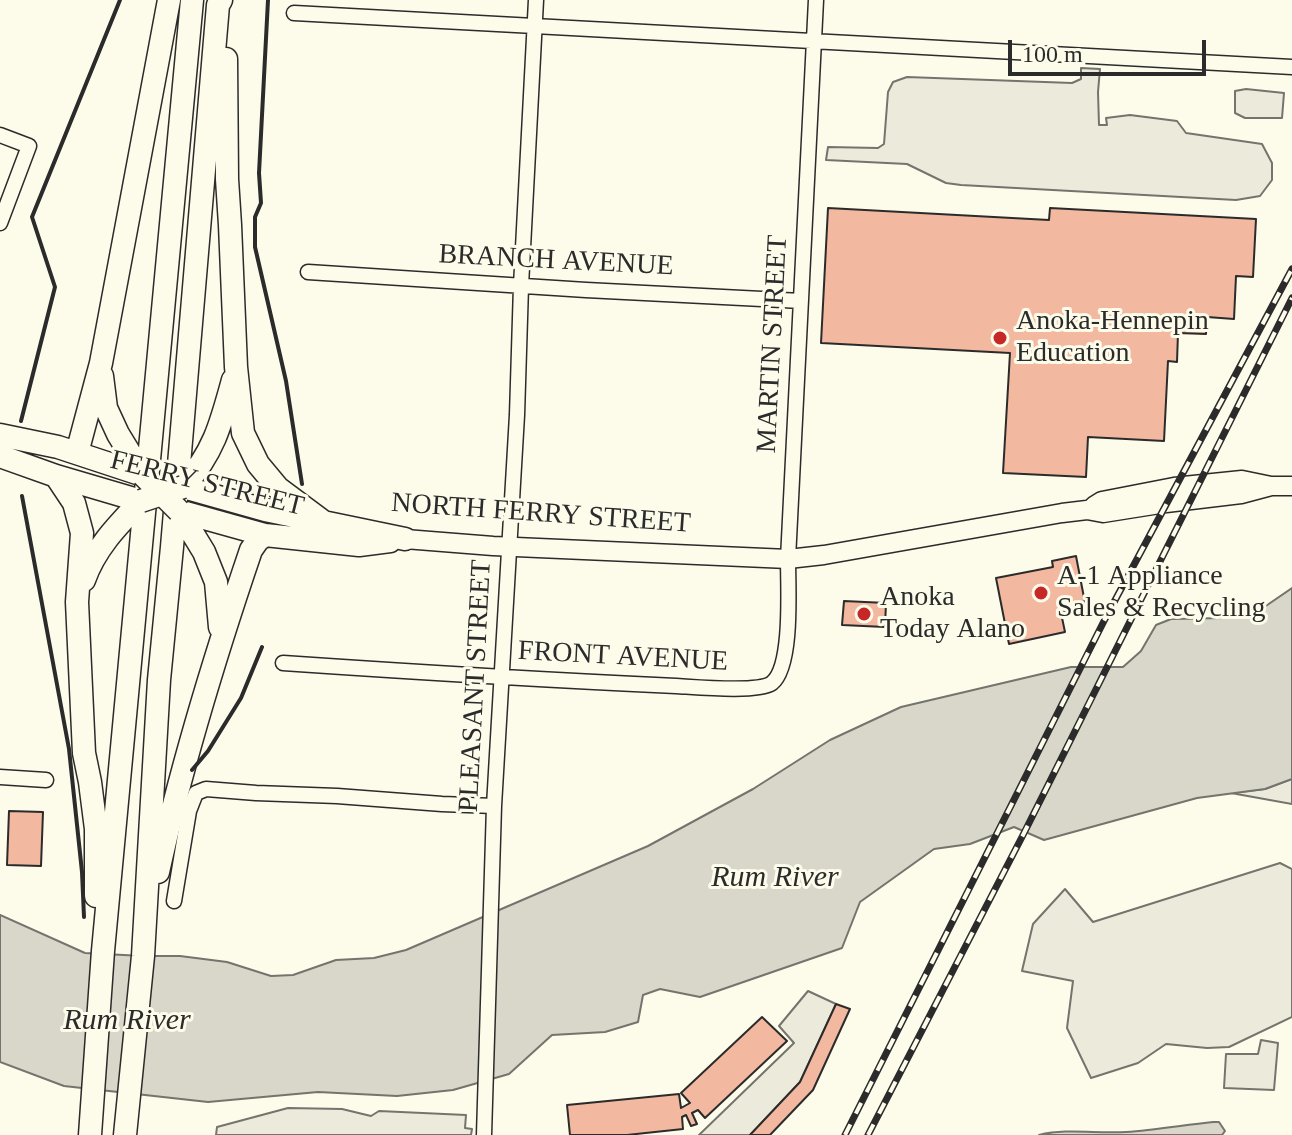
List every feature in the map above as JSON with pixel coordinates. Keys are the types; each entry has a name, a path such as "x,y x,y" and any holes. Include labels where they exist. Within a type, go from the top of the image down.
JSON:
{"highway":[{"path":"77,453 101,363 169,0"},
{"path":"90,1135 103,951 192,0"},
{"path":"223,0 227,179 236,367 243,433 258,464 278,488 325,523"},
{"path":"125,1135 143,956 159,680 218,5 223,0"},
{"path":"101,363 106,408 143,475"},
{"path":"77,602 89,565 106,538 162,494 213,443 221,425 236,367"},
{"name":"NORTH FERRY STREET","path":"0,435 77,453 143,475 162,494 212,496 405,539"},
{"name":"FERRY STREET","path":"0,456 104,490 162,494 179,511 265,535 359,545 405,539"},
{"path":"56,476 74,503 82,533 77,602 84,753 96,829 96,939 103,951"},
{"path":"179,511 204,552 216,582 221,636"},
{"path":"143,928 174,799 221,636 251,550 265,535"}],"main road":[{"name":"NORTH FERRY STREET","path":"405,539 510,547 788,559 1087,510 1102,501 1174,487 1242,480 1271,486 1292,486"}],"street":[{"name":"PLEASANT STREET","path":"484,1135 494,806 510,547 536,0"},
{"name":"MARTIN STREET","path":"769,686 779,676 787,634 788,559 816,0"},
{"path":"294,13 1292,67"},
{"path":"0,135 29,146 0,223"},
{"name":"BRANCH AVENUE","path":"308,272 801,301"},
{"name":"FRONT AVENUE","path":"283,663 723,688 769,686"},
{"path":"0,777 46,780"},
{"path":"174,901 189,811 196,793 206,789 494,806"}],"shaded area":[{"path":"1081,68 1100,69 1099,125 1107,125 1106,118 1130,115 1177,121 1186,133 1262,144 1272,163 1272,180 1260,196 1236,200 961,185 946,183 907,164 826,160 828,147 878,148 884,144 888,92 893,82 907,77 1072,83 1081,79"},
{"path":"1246,89 1284,93 1282,118 1245,118 1235,113 1235,91"},
{"path":"1292,779 1292,804 1231,793 1265,789"},
{"path":"1280,863 1292,869 1292,1017 1229,1047 1166,1044 1138,1063 1091,1078 1067,1028 1073,981 1022,971 1033,924 1065,889 1093,922"},
{"path":"808,991 836,1004 800,1082 750,1135 699,1135 794,1043 779,1026"},
{"path":"1261,1040 1278,1043 1274,1090 1224,1088 1226,1054 1258,1054"},
{"path":"288,1108 342,1109 371,1116 379,1111 466,1115 465,1128 472,1129 471,1135 216,1135 217,1127"}],"water":[{"name":"Rum River","path":"1292,588 1292,779 1265,789 1197,798 1044,840 1014,827 970,844 934,849 860,902 842,948 700,997 660,989 643,995 638,1022 605,1032 552,1035 509,1074 453,1090 397,1096 318,1092 208,1102 64,1086 0,1062 0,915 85,953 180,956 227,962 271,976 293,975 336,960 374,958 406,950 648,846 753,789 830,740 901,707 1071,667 1123,667 1141,651 1156,625 1171,619 1224,618 1257,612"},
{"path":"1219,1122 1225,1131 1222,1135 1039,1135 1126,1132"}],"building":[{"name":"Anoka-Hennepin Education","path":"828,208 1049,220 1050,208 1256,219 1253,277 1236,276 1234,319 1207,317 1206,334 1178,333 1177,362 1168,361 1164,441 1088,437 1086,477 1003,473 1010,353 821,343"},
{"name":"A-1 Appliance Sales & Recycling","path":"1076,556 1086,608 1061,613 1065,632 1009,644 996,578 1053,567 1052,561"},
{"name":"Anoka Today Alano","path":"844,601 886,603 885,627 842,625"},
{"path":"9,811 43,812 41,866 7,865"},
{"path":"836,1004 850,1009 813,1090 770,1135 750,1135 800,1082"},
{"path":"762,1017 787,1041 705,1118 698,1110 692,1113 697,1124 691,1126 686,1115 682,1117 683,1129 627,1135 570,1135 567,1105 679,1094 681,1108 690,1103 681,1093"}],"railway":[{"path":"845,1135 1105,619 1292,269"},
{"path":"868,1135 1023,835 1292,298"}],"wall":[{"path":"21,421 55,287 32,217 120,0"},
{"path":"268,0 259,173 261,203 255,217 255,247 286,381 302,484"},
{"path":"22,496 69,749 84,917"},
{"path":"192,770 208,751 241,698 262,647"}],"place":[{"name":"Anoka-Hennepin Education","path":"1000,338"},
{"name":"A-1 Appliance Sales & Recycling","path":"1041,593"},
{"name":"Anoka Today Alano","path":"864,614"}]}
